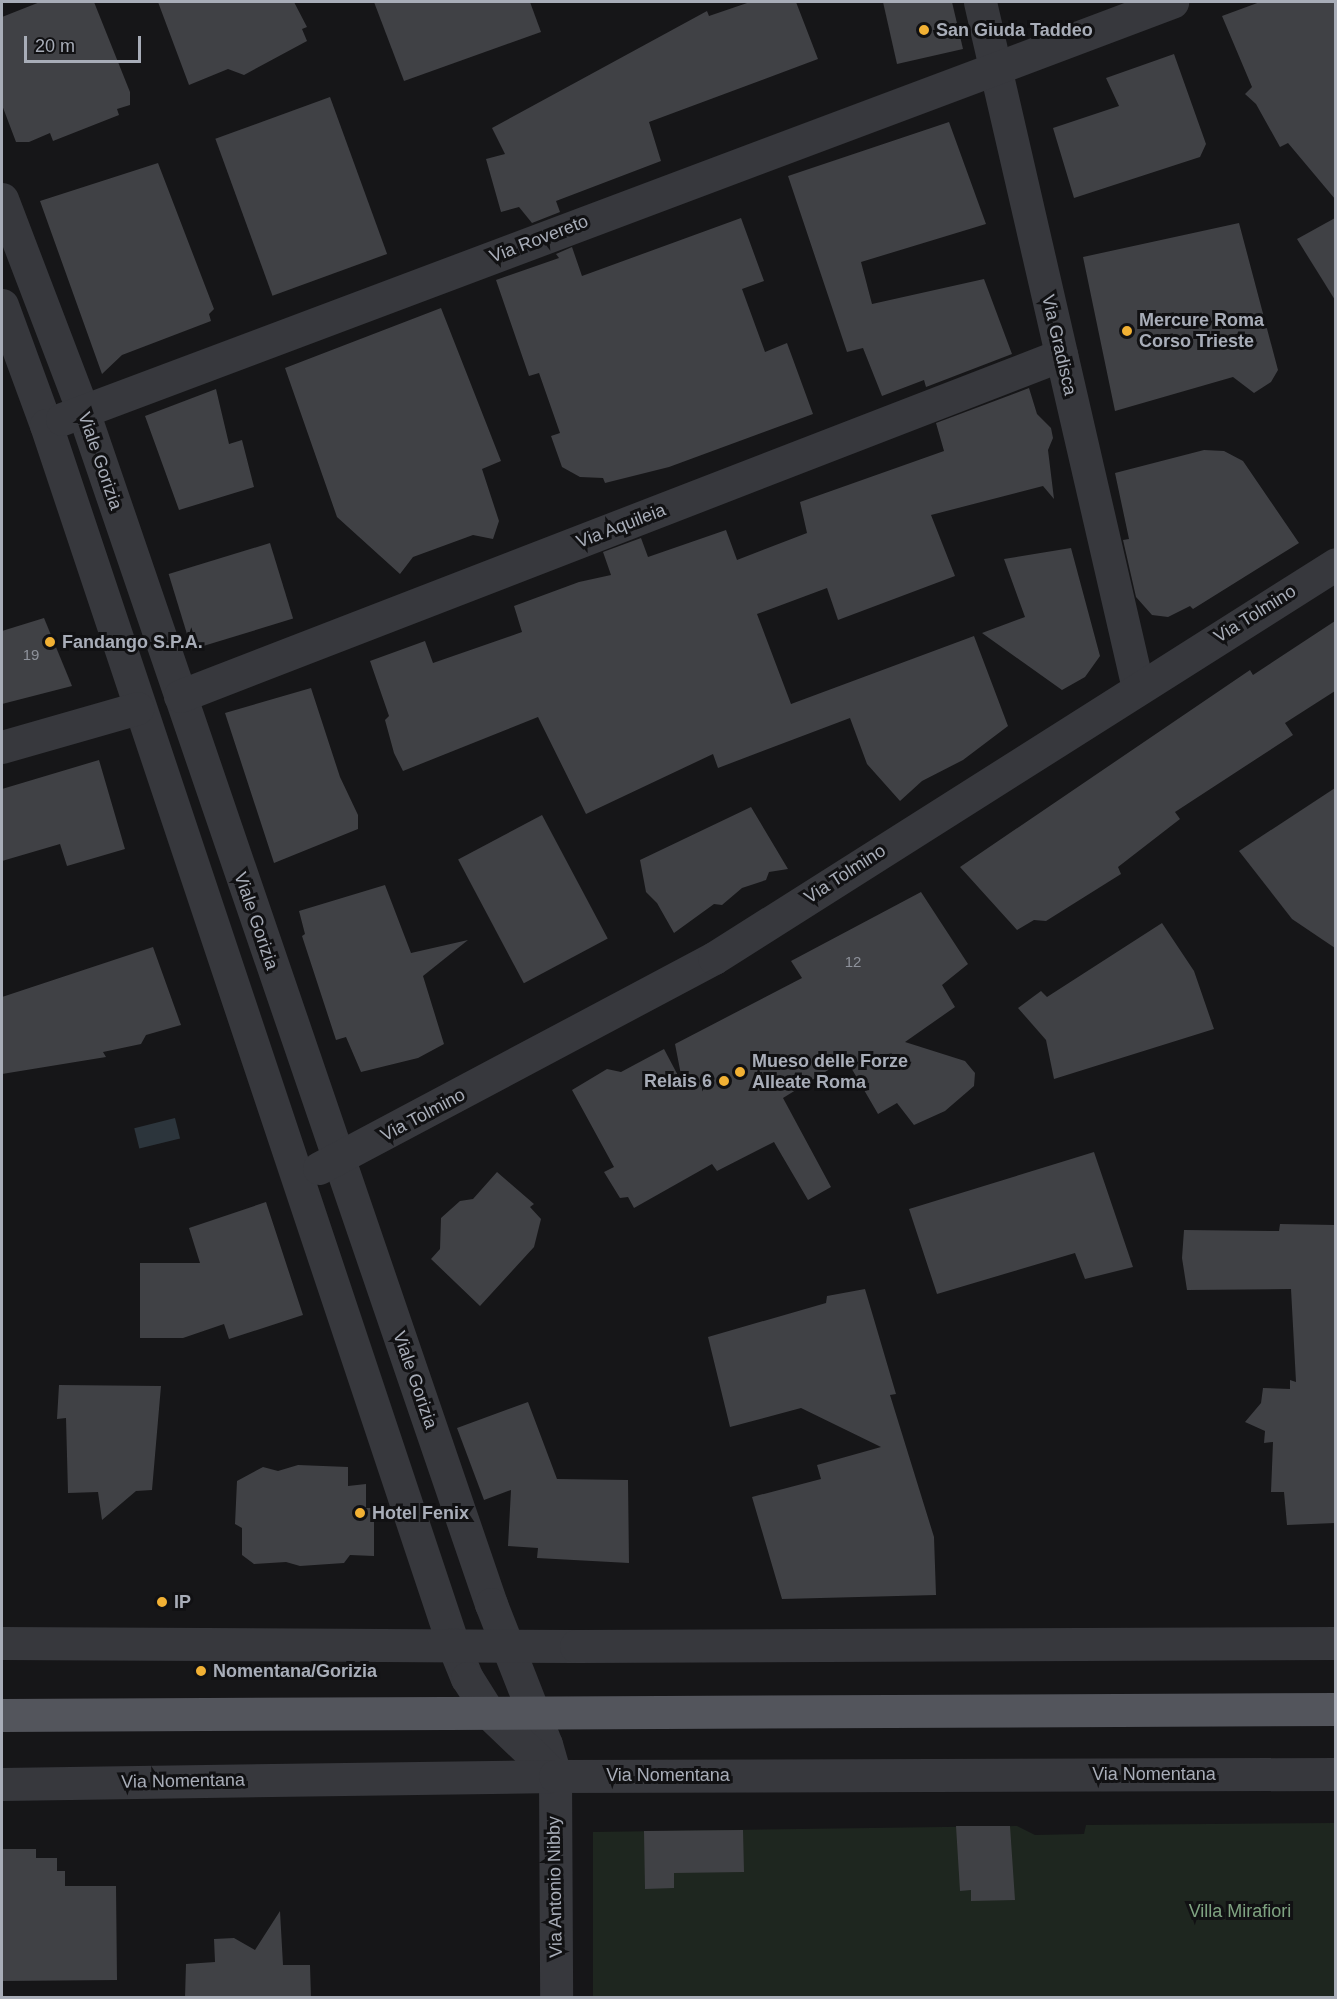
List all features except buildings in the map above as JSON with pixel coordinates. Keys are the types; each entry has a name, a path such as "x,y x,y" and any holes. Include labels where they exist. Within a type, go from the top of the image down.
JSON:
{"main road":[{"path":"2,1715 1335,1708"}],"street":[{"name":"Via Gradisca","path":"980,2 1138,688"},
{"name":"Via Rovereto","path":"46,425 1173,2"},
{"name":"Viale Gorizia","path":"2,199 82,411 255,919 506,1644 532,1711"},
{"path":"2,305 46,425 212,932 298,1179 453,1644 467,1678 489,1713 555,1776"},
{"name":"Via Aquileia","path":"180,696 1061,355"},
{"name":"Via Tolmino","path":"298,1179 714,958 1335,564"},
{"path":"2,747 138,708"},
{"path":"212,932 255,919"},
{"path":"2,1643 1335,1643"},
{"name":"Via Antonio Nibby","path":"532,1711 555,1776 556,1998"},
{"name":"Via Nomentana","path":"2,1784 555,1776 1335,1774"}],"green space":[{"name":"Villa Mirafiori","path":"1335,1823 1335,1997 593,1997 593,1832 1017,1826 1035,1835 1084,1834 1086,1825"}],"shaded area":[{"path":"175,1118 180,1138 139,1149 134,1128"}],"place":[{"name":"San Giuda Taddeo","path":"924,30"},
{"name":"Mercure Roma Corso Trieste","path":"1127,331"},
{"name":"Fandango S.P.A.","path":"50,642"},
{"name":"Mueso delle Forze Alleate Roma","path":"740,1072"},
{"name":"Relais 6","path":"724,1081"},
{"name":"Hotel Fenix","path":"360,1513"},
{"name":"IP","path":"162,1602"},
{"name":"Nomentana/Gorizia","path":"201,1671"}]}
